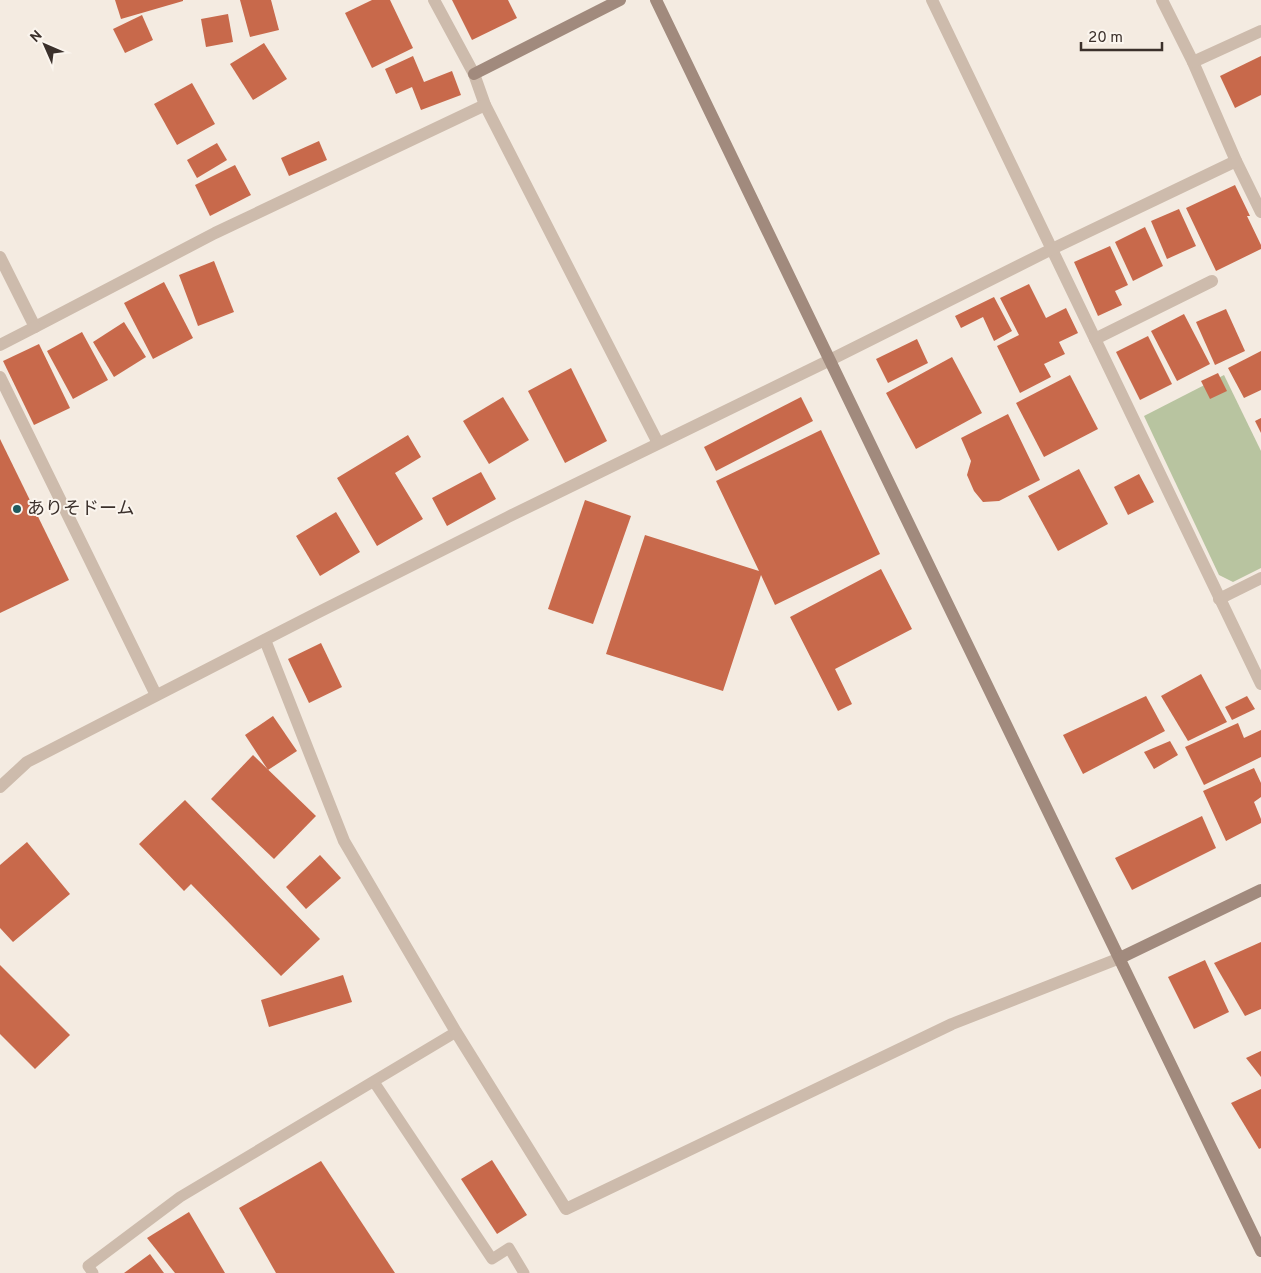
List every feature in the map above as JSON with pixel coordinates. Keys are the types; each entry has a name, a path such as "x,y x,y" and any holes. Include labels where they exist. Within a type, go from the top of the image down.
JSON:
{"street":[{"path":"434,0 474,74 484,105 658,443"},
{"path":"474,74 620,0"},
{"path":"656,0 828,361 1261,1251"},
{"path":"932,0 1261,684"},
{"path":"1162,0 1193,62 1236,161 1261,212"},
{"path":"1193,62 1261,30"},
{"path":"0,345 215,233 484,105"},
{"path":"0,787 27,762 156,695 658,443 828,361 1052,249 1236,161"},
{"path":"0,257 35,327"},
{"path":"1095,339 1212,280"},
{"path":"0,377 156,695"},
{"path":"1219,599 1261,578"},
{"path":"265,640 344,841 456,1032 566,1209 952,1024 1120,958 1261,890"}],"lane":[{"path":"93,1273 88,1266 180,1197 456,1032"},
{"path":"374,1082 492,1259 509,1248 524,1273"}],"green space":[{"path":"1224,375 1261,451 1261,568 1233,582 1219,575 1144,416"}],"building":[{"path":"115,0 183,0 183,1 121,19"},
{"path":"240,0 271,0 279,30 250,37"},
{"path":"372,0 390,0 413,48 372,68 345,13"},
{"path":"452,0 508,0 517,18 472,40"},
{"path":"228,14 233,42 206,47 201,19"},
{"path":"142,15 153,40 125,53 113,29"},
{"path":"264,43 287,79 253,100 230,64"},
{"path":"413,56 424,82 452,71 461,95 421,110 412,87 396,94 385,69"},
{"path":"1261,56 1261,95 1235,108 1220,76"},
{"path":"192,83 215,124 177,145 154,104"},
{"path":"319,141 327,160 289,176 281,158"},
{"path":"217,143 227,160 197,178 187,160"},
{"path":"235,165 251,195 210,216 195,185"},
{"path":"1235,185 1250,216 1247,216 1261,245 1261,249 1216,271 1186,208"},
{"path":"1179,209 1196,246 1167,259 1151,221"},
{"path":"1145,227 1163,266 1133,281 1115,242"},
{"path":"1110,246 1128,285 1115,291 1122,305 1098,316 1074,262"},
{"path":"214,261 234,312 198,326 179,275"},
{"path":"164,282 193,338 153,359 124,303"},
{"path":"1029,284 1046,318 1066,308 1078,333 1059,342 1065,354 1044,364 1051,377 1020,393 997,346 1019,335 1000,298"},
{"path":"994,297 1012,331 994,341 983,317 961,328 955,316"},
{"path":"1226,309 1245,351 1215,365 1196,322"},
{"path":"1184,314 1210,364 1177,381 1151,331"},
{"path":"124,322 146,357 114,377 93,342"},
{"path":"82,332 108,380 73,399 47,351"},
{"path":"1148,336 1172,384 1140,400 1116,352"},
{"path":"917,339 928,363 888,383 876,359"},
{"path":"39,344 70,408 34,425 3,361"},
{"path":"1261,351 1261,390 1244,398 1228,368"},
{"path":"952,357 982,413 916,449 886,393"},
{"path":"571,368 607,441 565,463 528,391"},
{"path":"1218,373 1227,391 1210,399 1201,381"},
{"path":"1070,375 1098,429 1044,457 1016,403"},
{"path":"503,397 529,440 489,464 463,421"},
{"path":"801,397 813,421 716,471 704,447"},
{"path":"1008,414 1040,480 999,501 983,502 974,491 967,475 971,461 961,438"},
{"path":"1261,418 1261,433 1255,421"},
{"path":"821,430 880,554 775,605 761,575 723,691 606,654 645,535 759,571 716,481"},
{"path":"408,435 421,457 395,473 423,519 377,546 337,478"},
{"name":"ありそドーム","path":"0,439 69,580 0,613"},
{"path":"1079,469 1108,524 1058,551 1028,496"},
{"path":"481,472 496,499 447,526 432,498"},
{"path":"1139,474 1154,502 1128,515 1114,487"},
{"path":"585,500 631,516 593,624 548,609"},
{"path":"336,512 360,552 320,576 296,536"},
{"path":"881,569 912,629 835,669 852,704 838,711 790,617"},
{"path":"321,643 342,687 309,703 288,659"},
{"path":"1201,674 1227,722 1188,741 1161,696"},
{"path":"1146,696 1165,731 1083,774 1063,735"},
{"path":"1247,696 1255,709 1232,720 1225,707"},
{"path":"273,716 297,751 268,770 245,735"},
{"path":"1238,723 1244,738 1261,730 1261,757 1204,785 1185,747"},
{"path":"1170,741 1178,755 1154,769 1144,752"},
{"path":"253,755 316,816 274,859 211,799"},
{"path":"1254,768 1261,783 1261,797 1254,802 1261,823 1226,841 1203,791"},
{"path":"185,800 320,939 281,976 191,884 184,891 139,844"},
{"path":"1202,816 1216,848 1132,890 1115,858"},
{"path":"27,842 70,894 13,942 0,928 0,865"},
{"path":"320,855 341,878 306,909 286,887"},
{"path":"1261,942 1261,1009 1245,1016 1214,963"},
{"path":"1205,960 1229,1012 1194,1029 1168,977"},
{"path":"0,965 70,1035 35,1069 0,1034"},
{"path":"343,975 352,1002 269,1027 261,1000"},
{"path":"1261,1051 1261,1077 1246,1058"},
{"path":"1261,1089 1261,1148 1259,1149 1231,1103"},
{"path":"492,1160 527,1215 497,1234 461,1179"},
{"path":"321,1161 395,1273 276,1273 239,1208"},
{"path":"189,1212 225,1273 175,1273 147,1238"},
{"path":"150,1254 164,1273 124,1273"}],"place":[{"name":"ありそドーム","path":"17,509"}]}
